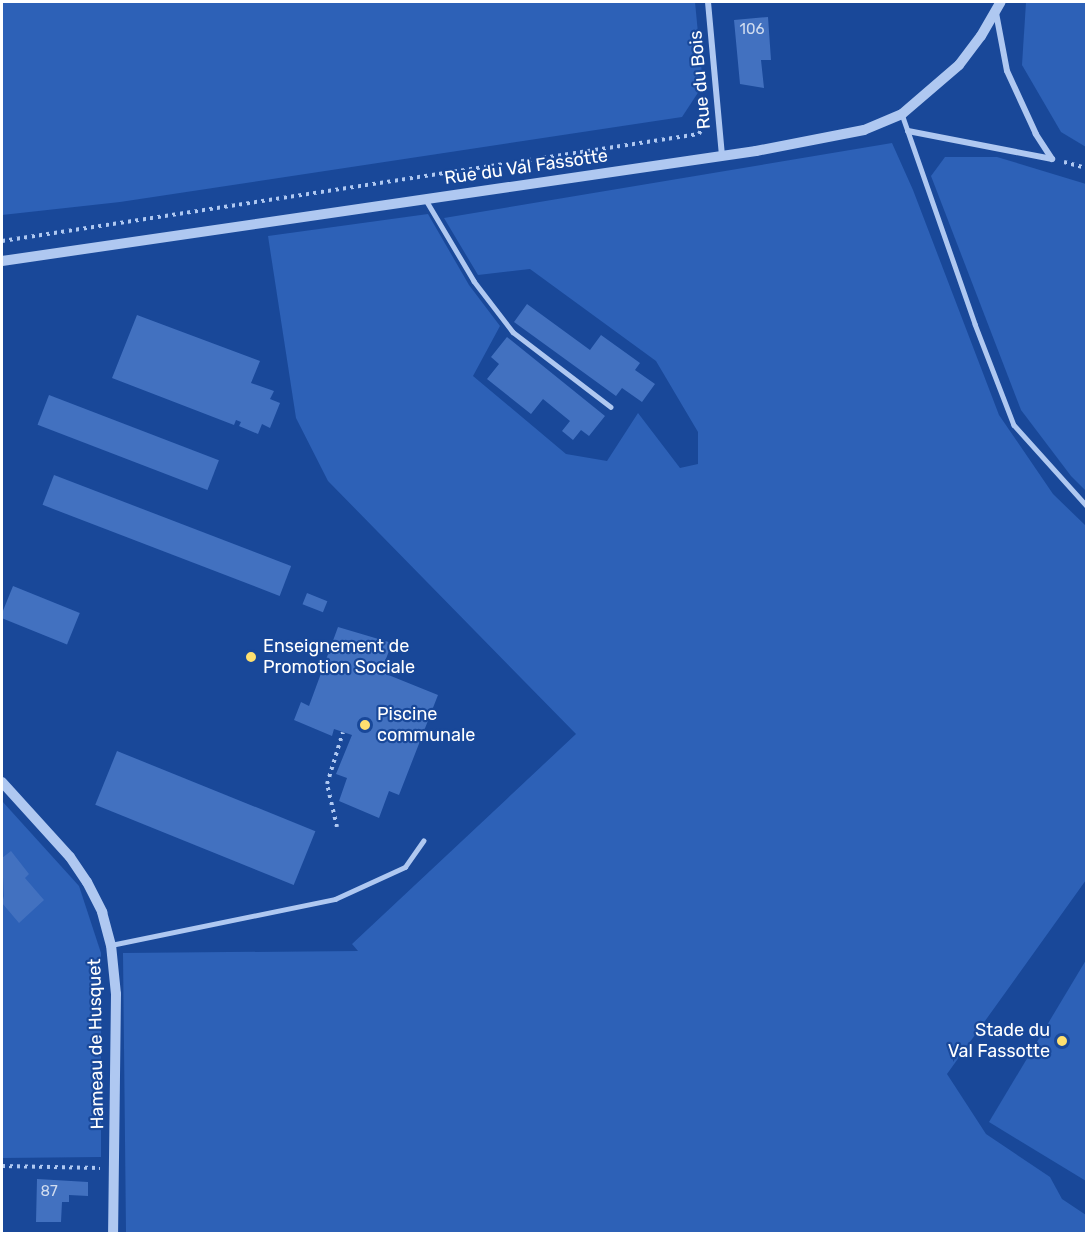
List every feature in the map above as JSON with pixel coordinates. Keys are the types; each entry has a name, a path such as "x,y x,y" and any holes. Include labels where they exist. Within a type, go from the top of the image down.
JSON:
{"street":[{"name":"Rue du Bois","path":"708,2 722,156"},
{"name":"Rue du Val Fassotte","path":"2,261 722,156 864,130 902,114 959,65 996,13 1000,2"},
{"path":"996,13 1007,71 1036,134 1052,159"},
{"path":"908,131 1052,159"},
{"name":"Hameau de Husquet","path":"2,782 70,857 87,882 102,912 111,945 116,994 113,1233"}],"lane":[{"path":"902,114 975,324 1014,425 1086,505"},
{"path":"425,198 474,281 513,332 611,407"},
{"path":"111,945 335,899 405,867 423,841"}],"path":[{"path":"2,241 699,134 709,115"},
{"path":"1052,159 1086,168"},
{"path":"337,827 327,784 343,732"},
{"path":"2,1166 113,1168"}],"shaded area":[{"path":"2,2 695,2 703,85 682,117 120,202 2,215"},
{"path":"1026,2 1086,2 1086,147 1061,132 1022,65"},
{"path":"892,143 913,190 999,415 1053,494 1086,526 1086,880 947,1074 986,1134 1050,1177 1062,1199 1086,1215 1086,1233 126,1233 123,953 358,951 352,944 576,734 328,481 296,418 268,236 428,214 469,285 500,326 473,376 566,454 607,461 638,413 680,468 698,464 698,432 656,361 530,269 478,275 444,218"},
{"path":"945,157 997,157 1086,184 1086,491 1071,476 1021,410 931,176"},
{"path":"2,801 79,886 101,953 101,1157 2,1158"},
{"name":"Stade du Val Fassotte","path":"1086,960 1086,1181 989,1122"}],"building":[{"path":"768,17 771,60 761,60 764,88 740,84 734,20"},
{"path":"527,304 590,350 601,335 640,363 635,370 655,384 642,402 622,388 616,396 514,322"},
{"path":"137,315 260,361 251,383 274,391 270,399 280,403 270,428 262,424 258,434 239,426 241,422 236,420 234,425 112,378"},
{"path":"507,337 605,416 589,436 581,430 573,440 562,431 570,421 543,399 531,414 487,379 499,364 491,357"},
{"path":"49,395 219,460 207,490 38,425"},
{"path":"54,475 291,566 280,596 43,505"},
{"path":"13,586 80,613 67,644 2,618"},
{"path":"307,593 327,601 323,612 303,604"},
{"name":"Piscine communale","path":"338,627 392,643 381,672 438,695 399,795 389,791 379,818 339,801 347,778 336,774 352,735 334,729 332,736 294,720 301,702 309,706"},
{"path":"117,751 315,831 294,885 95,805"},
{"path":"11,851 29,874 25,878 44,900 19,923 2,903 4,896 2,858"},
{"path":"37,1179 88,1182 88,1196 69,1195 69,1202 62,1202 61,1222 36,1222"}],"place":[{"name":"Enseignement de Promotion Sociale","path":"251,657"},
{"name":"Piscine communale","path":"365,725"},
{"name":"Stade du Val Fassotte","path":"1062,1041"}]}
